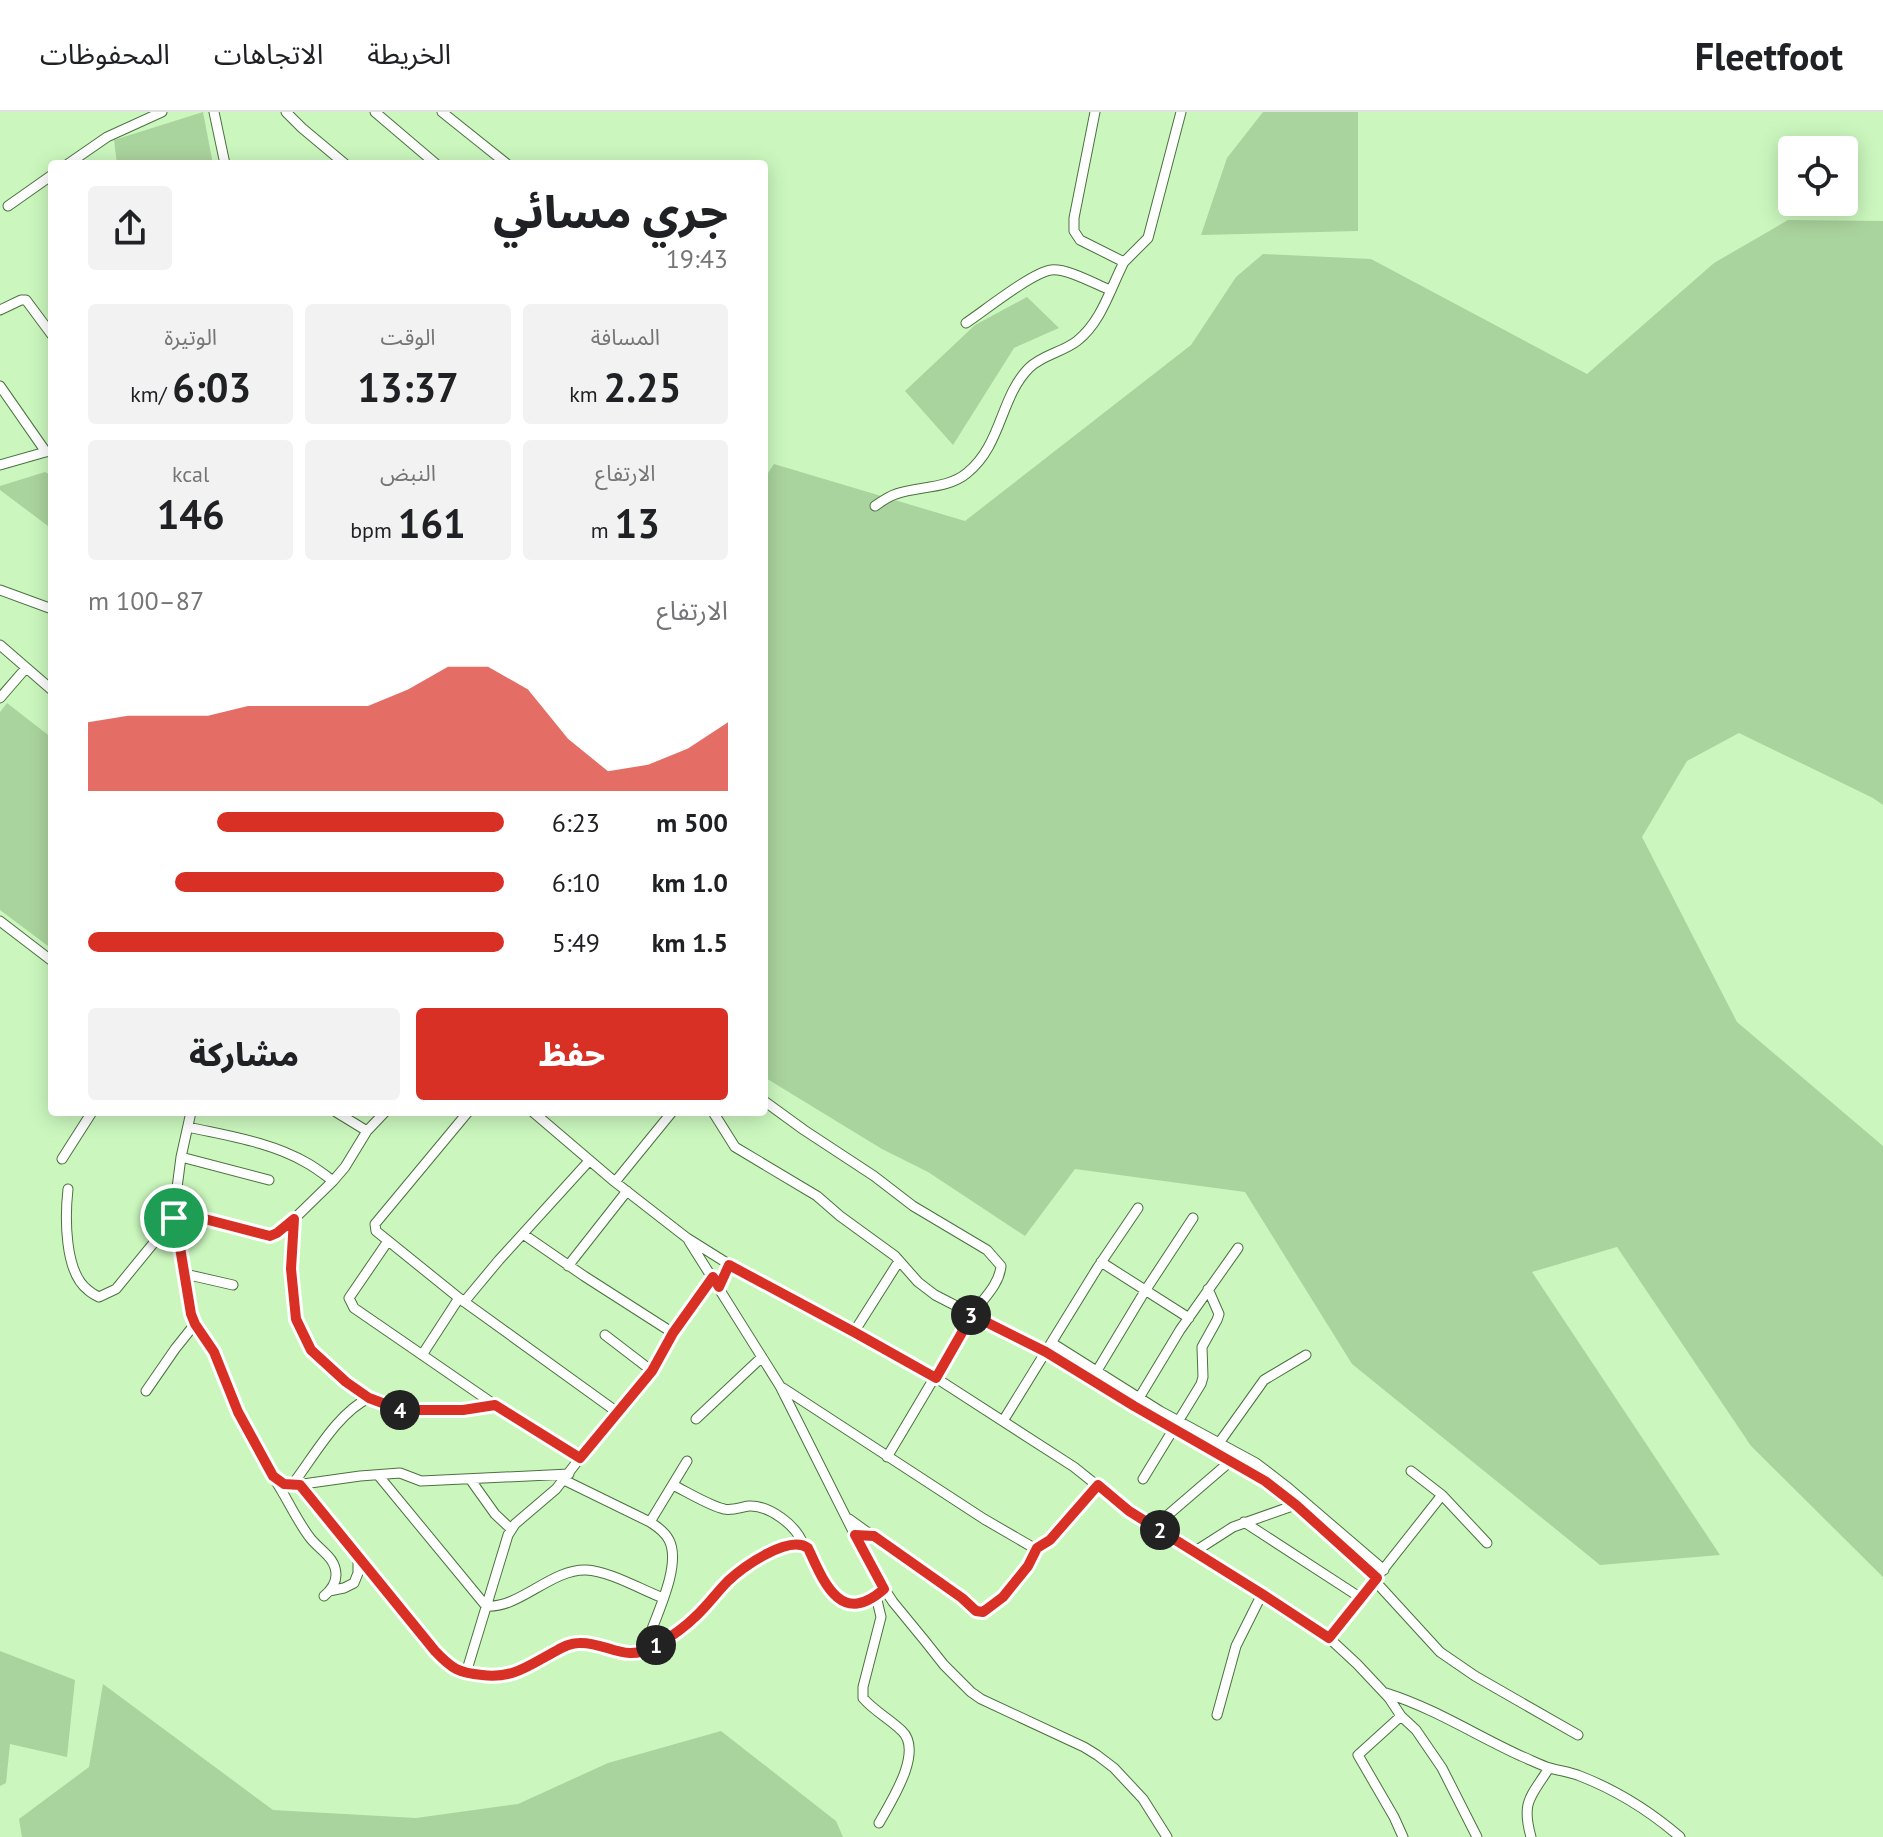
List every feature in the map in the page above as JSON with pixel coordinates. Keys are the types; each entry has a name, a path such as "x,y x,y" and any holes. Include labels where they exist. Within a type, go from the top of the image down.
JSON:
{"street":[{"path":"74,160 107,137 162,112"},
{"path":"214,112 224,160"},
{"path":"286,112 340,160"},
{"path":"375,112 431,160"},
{"path":"442,112 502,160"},
{"path":"1095,112 1074,231 1080,240 1124,262"},
{"path":"875,506 893,494 948,484 965,475 986,452 1016,387 1030,367 1077,341 1102,310 1124,262 1148,238 1181,112"},
{"path":"8,206 48,178"},
{"path":"966,323 1027,281 1049,270 1064,271 1110,290"},
{"path":"0,310 26,300 48,330"},
{"path":"0,386 48,450"},
{"path":"0,465 48,451"},
{"path":"2,589 48,607"},
{"path":"0,645 48,687"},
{"path":"0,698 26,668"},
{"path":"0,921 48,958"},
{"path":"768,1104 913,1206 987,1250 1001,1266 1000,1277 972,1315 887,1457"},
{"path":"62,1159 89,1116"},
{"path":"190,1116 174,1214 191,1314 214,1352 257,1450 311,1539 334,1564 336,1574 327,1594 354,1583 358,1573 358,1556"},
{"path":"343,1116 367,1131"},
{"path":"174,1214 270,1236 277,1233 333,1181 367,1131 381,1116"},
{"path":"465,1116 375,1224 376,1231 462,1300 617,1412"},
{"path":"541,1116 589,1161 687,1238 729,1265 936,1378 1074,1467 1129,1511 1329,1638 1383,1692 1416,1730 1442,1768 1475,1833 1461,1837"},
{"path":"615,1182 669,1116"},
{"path":"716,1116 735,1147 817,1196 899,1261 935,1295 1094,1376 1236,1457"},
{"path":"188,1127 276,1149 307,1163 333,1181"},
{"path":"181,1157 269,1180"},
{"path":"422,1355 462,1300 589,1161"},
{"path":"68,1189 65,1213 73,1266 86,1289 99,1297 116,1289 174,1214"},
{"path":"568,1266 627,1191"},
{"path":"1003,1421 1138,1208"},
{"path":"1094,1376 1193,1218"},
{"path":"294,1219 292,1293 296,1319 311,1350 369,1398 401,1410 463,1410 495,1405"},
{"path":"523,1234 673,1333"},
{"path":"687,1238 780,1386 855,1535 880,1593 971,1692 1084,1747 1114,1768 1143,1799 1167,1837"},
{"path":"388,1241 349,1298 354,1308 495,1405 580,1458"},
{"path":"1136,1402 1238,1248"},
{"path":"854,1332 899,1261"},
{"path":"1101,1262 1189,1318"},
{"path":"719,1287 729,1265"},
{"path":"185,1274 233,1285"},
{"path":"466,1673 511,1529 566,1477 652,1371 673,1333 713,1277"},
{"path":"1143,1479 1201,1384 1202,1347 1219,1318 1218,1308 1208,1289"},
{"path":"146,1391 195,1324"},
{"path":"605,1335 652,1371"},
{"path":"1052,1343 1094,1376"},
{"path":"1219,1443 1264,1380 1306,1355"},
{"path":"696,1419 762,1357"},
{"path":"780,1386 1014,1538 1037,1548"},
{"path":"296,1485 324,1441 350,1411 369,1398"},
{"path":"1176,1425 1219,1443 1265,1481 1301,1503 1379,1576 1428,1640 1448,1658 1578,1735"},
{"path":"1154,1527 1236,1457"},
{"path":"650,1522 687,1461"},
{"path":"1411,1471 1442,1495 1487,1543"},
{"path":"275,1480 296,1485 400,1473 421,1481 566,1477 650,1522 668,1537 673,1551 669,1579 644,1651"},
{"path":"378,1475 486,1606 497,1607 552,1580 581,1570 598,1571 663,1598"},
{"path":"470,1479 495,1514 511,1529"},
{"path":"296,1485 435,1651 452,1668 485,1676 509,1675 576,1643 620,1653 644,1651 685,1626 729,1580 748,1566 784,1547 803,1544"},
{"path":"673,1485 726,1510 750,1506 768,1510 802,1539 835,1596 860,1604 880,1593"},
{"path":"846,1517 980,1613 1003,1597 1028,1566 1037,1548 1050,1540 1098,1485"},
{"path":"1329,1638 1442,1495"},
{"path":"1194,1552 1244,1522 1301,1503"},
{"path":"1244,1522 1361,1598"},
{"path":"855,1535 874,1536"},
{"path":"879,1823 902,1778 909,1756 909,1743 903,1731 863,1698 881,1617 880,1593"},
{"path":"1217,1715 1233,1652 1262,1594"},
{"path":"1383,1692 1453,1720 1549,1768 1603,1785 1680,1837"},
{"path":"1401,1716 1358,1755 1403,1837"},
{"path":"1531,1837 1526,1807 1549,1768"}],"green space":[{"path":"203,112 212,160 116,160 114,140"},
{"path":"1263,112 1358,112 1358,231 1201,235 1227,158"},
{"path":"1788,220 1883,221 1883,805 1739,733 1687,761 1642,837 1737,1022 1883,1146 1883,1577 1751,1446 1617,1247 1532,1272 1720,1555 1600,1565 1352,1364 1245,1192 1075,1169 1025,1236 928,1172 882,1149 768,1079 768,473 774,464 965,521 1191,345 1236,277 1263,254 1371,259 1587,374 1714,263"},
{"path":"1027,297 1059,328 1014,348 953,445 905,391 975,325"},
{"path":"45,472 48,474 48,526 0,490 0,486"},
{"path":"7,703 48,735 48,946 0,910 0,712"},
{"path":"0,1651 75,1680 67,1757 10,1744 6,1783 0,1786"},
{"path":"103,1684 273,1810 416,1818 518,1804 608,1763 721,1731 836,1821 843,1837 22,1837 19,1819 89,1767"}],"route":[{"path":"174,1211 270,1236 294,1219 291,1269 296,1319 311,1350 346,1382 369,1398 401,1410 463,1410 495,1405 580,1458 652,1371 673,1333 713,1277 719,1287 729,1265 936,1378 972,1315 1046,1352 1265,1481 1377,1578 1329,1638 1129,1511 1098,1485 1050,1540 1037,1548 1028,1566 1003,1597 980,1613 874,1536 855,1535 884,1589 867,1602 850,1603 832,1594 808,1548 797,1543 748,1566 729,1580 685,1626 644,1651 620,1653 576,1643 509,1675 485,1676 461,1672 435,1651 300,1485 284,1484 273,1476 238,1412 219,1361 191,1314 174,1218 174,1211"}]}
